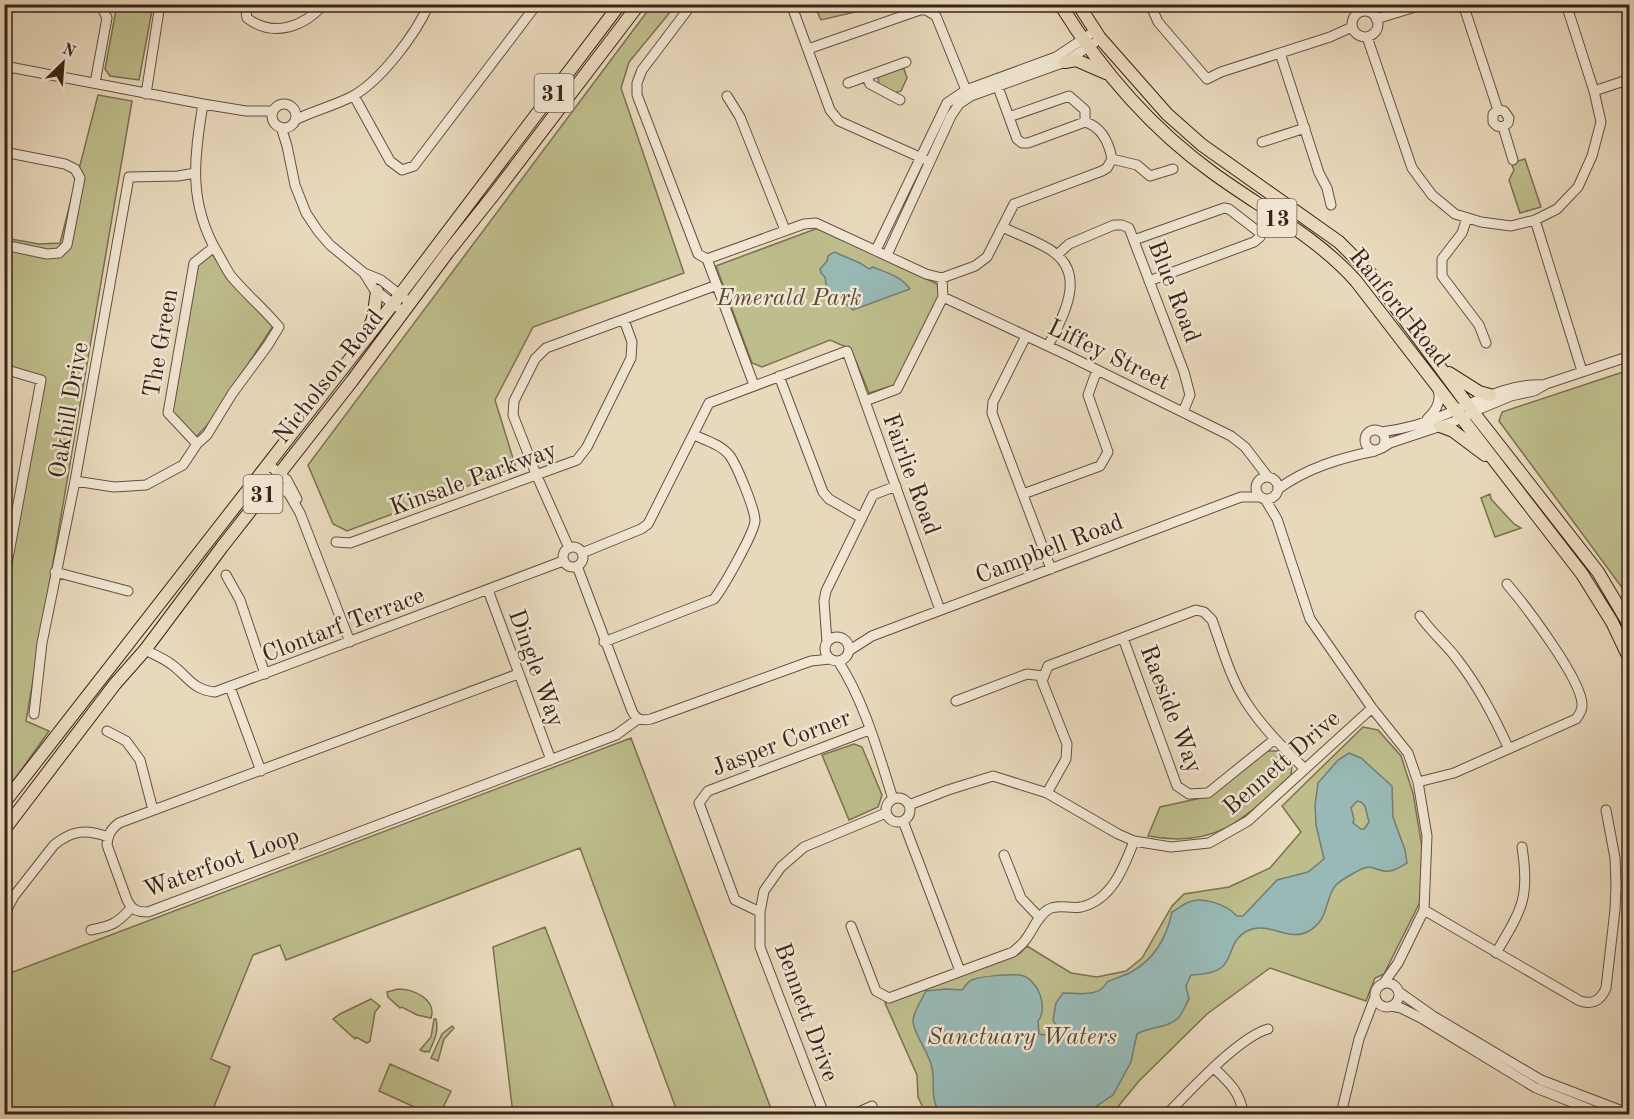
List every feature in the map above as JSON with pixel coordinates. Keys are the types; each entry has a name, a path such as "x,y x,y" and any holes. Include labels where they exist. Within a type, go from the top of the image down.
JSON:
{"main road":[{"name":"Nicholson Road","path":"4,803 365,340 620,4"},
{"name":"Nicholson Road","path":"4,830 115,684 145,650 639,4"},
{"name":"Ranford Road","path":"1060,4 1085,43 1146,115 1211,172 1339,263 1365,292 1582,574 1612,622 1629,660"},
{"name":"Ranford Road","path":"1078,4 1098,34 1167,114 1202,145 1320,228 1357,259 1598,573 1629,626"},
{"path":"1065,62 1076,60 1110,75"},
{"path":"365,340 373,319 377,291"},
{"path":"1441,368 1479,392 1490,395"},
{"path":"1440,426 1453,431 1498,465"}],"street":[{"path":"95,83 107,18 100,4"},
{"path":"146,94 160,4"},
{"path":"245,4 247,18 258,26 285,28 295,26 313,15 324,4"},
{"path":"4,66 246,111 276,119 285,127 316,110 354,96 380,73 402,48 422,21 429,4"},
{"path":"354,96 390,161 402,170 414,166 537,4"},
{"path":"692,4 642,70 637,83 637,95 698,254 707,259 754,385"},
{"path":"791,4 830,110 839,121 930,162"},
{"path":"1376,19 1425,4"},
{"path":"1463,4 1498,110 1493,114 1493,122 1503,127 1513,160"},
{"path":"1367,37 1412,168 1432,195 1455,214 1511,226 1535,220 1557,209 1578,188 1592,156 1601,122 1594,91 1566,4"},
{"path":"1151,5 1158,22 1207,79 1221,72 1330,37 1353,27"},
{"path":"808,49 926,9 936,16 969,93"},
{"path":"1358,9 1370,13 1376,19 1376,30 1367,37 1356,34 1353,27 1358,9"},
{"path":"996,83 1065,62 1098,34"},
{"path":"876,250 947,104 1085,43"},
{"path":"1280,53 1331,205"},
{"path":"849,83 906,62"},
{"path":"867,77 870,84 900,100"},
{"path":"1594,91 1629,79"},
{"path":"707,259 785,230 816,223 926,274 942,278 975,266 987,257 1014,204 1102,171 1107,168 1112,159 1103,135 1094,126 1085,122 1028,143 1022,143 1017,139 996,83"},
{"path":"887,255 951,116 969,93"},
{"path":"727,96 741,117 785,230"},
{"path":"1009,117 1069,96 1084,110 1085,122"},
{"path":"75,481 114,487 146,485 183,465 197,444 207,435 232,394 279,327 267,311 231,275 205,228 195,189 196,145 203,104"},
{"path":"316,110 281,104 276,119 287,146 295,185 311,222 330,245 364,273 377,291 396,299"},
{"path":"287,146 296,115 292,107"},
{"path":"1262,142 1305,128"},
{"path":"4,152 65,164 75,169 80,178 67,245 59,252 47,254 4,245"},
{"path":"1112,159 1137,165 1150,176 1173,169"},
{"name":"Oakhill Drive","path":"34,714 42,643 75,481 129,177 178,176 195,173"},
{"path":"1134,240 1224,208 1248,222 1260,233 1260,237 1254,242 1149,281"},
{"path":"1467,218 1462,233 1442,259 1442,276 1479,325 1486,343"},
{"path":"1535,220 1582,371"},
{"name":"Blue Road","path":"1057,255 1069,243 1114,225 1129,228 1189,389 1190,395 1183,412"},
{"path":"1002,226 1050,249 1057,255 1069,277 1071,291 1067,306 1048,346"},
{"name":"The Green","path":"197,444 168,413 194,263 214,247"},
{"path":"364,273 381,280 396,299 407,308"},
{"path":"865,401 897,389 943,297 942,278"},
{"path":"569,548 513,415 514,401 535,358 546,348 717,285"},
{"name":"Liffey Street","path":"943,297 1231,436 1245,447 1270,477"},
{"name":"Kinsale Parkway","path":"336,542 350,543 576,460 588,447 631,358 632,342 624,320"},
{"path":"1026,336 993,402 992,413 1051,568"},
{"name":"Fairlie Road","path":"779,376 847,351 940,610"},
{"name":"Campbell Road","path":"1241,497 1271,499 1296,476 1345,457 1378,449 1440,426 1471,408 1534,390 1629,356"},
{"path":"4,369 41,380 4,580"},
{"path":"1023,494 1100,466 1108,452 1088,395 1097,370"},
{"path":"582,553 648,524 709,403 779,376 823,492 829,500 862,518"},
{"path":"1423,423 1434,412 1440,400 1435,383"},
{"name":"Campbell Road","path":"1471,408 1490,395 1530,384 1544,385"},
{"name":"Campbell Road","path":"1382,432 1458,414"},
{"path":"1372,431 1382,432 1385,442 1378,449 1366,445 1365,438 1372,431"},
{"path":"604,642 714,598 722,589 755,524 753,509 730,455 694,435"},
{"name":"Campbell Road","path":"1345,457 1365,438"},
{"path":"1252,456 1257,482 1256,492 1277,519 1310,620 1372,708 1408,753 1418,782 1427,836 1424,910 1398,963 1377,989 1364,1026 1341,1114"},
{"path":"265,469 293,492 350,642"},
{"name":"Campbell Road","path":"638,719 643,721 651,719 811,661 843,660 849,652 872,636 1241,497 1257,482 1270,477 1296,476"},
{"path":"1270,477 1277,483 1277,519"},
{"path":"851,682 834,660 827,655 827,620 824,601 826,591 873,495 896,486"},
{"path":"575,547 582,553 582,560 577,566 569,566 564,561 563,553 569,548 575,547"},
{"name":"Clontarf Terrace","path":"145,650 172,665 195,686 204,691 215,692 564,561"},
{"path":"577,566 604,642 632,711 638,719"},
{"path":"55,572 128,591"},
{"path":"226,576 240,600 265,674"},
{"path":"1418,782 1454,773 1576,718 1581,712 1583,704 1575,683 1533,616 1507,584"},
{"name":"Dingle Way","path":"488,590 551,760"},
{"path":"1047,793 1066,759 1067,744 1042,681 1048,666 1196,610 1204,612 1212,620 1246,703 1275,739 1304,768"},
{"path":"1420,616 1430,631 1446,644 1476,684 1490,707 1509,749"},
{"path":"827,620 842,638 849,652 851,682 893,799"},
{"name":"Campbell Road","path":"811,661 832,638 872,636"},
{"name":"Raeside Way","path":"1123,638 1177,786 1189,794 1208,793 1275,739"},
{"path":"4,915 14,896 54,845 70,833 92,831 108,837 119,823 518,674"},
{"path":"956,701 1027,674 1043,676"},
{"path":"230,687 261,771"},
{"name":"Bennett Drive","path":"909,805 993,776 1047,793 1134,841 1171,847 1209,843 1248,821 1372,708"},
{"name":"Waterfoot Loop","path":"108,837 107,845 131,908 139,912 148,912 616,735 638,719"},
{"name":"Jasper Corner","path":"760,912 735,900 699,803 708,791 869,730"},
{"path":"107,731 126,741 140,760 153,810"},
{"path":"901,798 909,805 910,813 903,821 891,820 886,813 887,805 893,799 901,798"},
{"path":"1424,910 1580,1000 1591,1003 1600,998 1606,988 1616,893 1615,858 1606,810"},
{"name":"Bennett Drive","path":"824,1114 760,947 760,912 764,891 781,867 804,847 886,813"},
{"path":"903,821 960,971"},
{"path":"851,926 876,991 889,998 1013,952 1025,941 1046,910 1055,906 1082,907 1102,897 1115,883 1134,841"},
{"path":"1497,953 1523,901 1526,877 1522,847"},
{"path":"1004,855 1021,898 1040,918"},
{"path":"90,930 109,927 119,922 131,908"},
{"path":"1364,1026 1387,1006 1398,1001 1398,963"},
{"path":"1383,984 1391,984 1440,1025 1504,1063 1629,1114"},
{"path":"1375,998 1387,1006 1401,1008 1440,1025"},
{"path":"1167,1114 1214,1068 1256,1032 1268,1029"},
{"path":"1504,1063 1536,1088 1602,1114"},
{"path":"1214,1068 1231,1083 1242,1102 1243,1114"},
{"path":"1558,1098 1562,1088"},
{"path":"854,1114 872,1106"}],"green space":[{"path":"1362,4 1405,5 1376,14 1363,9"},
{"path":"117,5 153,5 139,80 110,76 105,69"},
{"path":"652,5 676,5 629,62 621,88 684,273 533,327 495,400 516,468 347,531 333,524 308,465"},
{"path":"814,5 885,5 821,20"},
{"path":"900,68 904,69 907,78 901,91 895,93 879,85 878,77"},
{"path":"98,95 132,101 26,721 49,731 5,793 5,594 44,378 6,366 5,238 39,244 60,243"},
{"path":"1525,159 1541,207 1520,213 1509,180 1514,170 1511,163"},
{"name":"Emerald Park","path":"818,228 937,284 940,296 895,385 869,393 851,349 830,340 762,367 752,363 716,266"},
{"path":"211,252 229,280 273,326 210,422 196,437 171,410 197,262"},
{"path":"1630,370 1629,597 1499,421 1502,412"},
{"path":"1490,494 1491,499 1514,524 1521,528 1495,537 1481,498"},
{"name":"Sanctuary Waters","path":"1363,727 1378,730 1401,756 1413,793 1422,847 1420,902 1384,974 1375,978 1366,1001 1270,968 1207,1014 1139,1081 1112,1114 926,1114 918,1097 917,1075 885,1003 1019,954 1027,946 1071,973 1097,977 1126,971 1142,958 1172,906 1184,894 1229,887 1270,868 1301,832 1282,806"},
{"path":"631,738 773,1114 678,1114 580,848 286,960 280,945 253,955 211,1059 230,1067 211,1114 5,1114 5,975"},
{"path":"854,744 862,747 882,795 878,807 849,820 822,755"},
{"path":"1266,751 1278,751 1292,766 1291,775 1243,817 1228,827 1193,838 1172,839 1148,836 1160,807 1210,796"},
{"path":"545,927 616,1114 513,1114 493,947"},
{"path":"398,989 417,993 427,1000 432,1011 431,1018 400,1008 388,997 387,992"},
{"path":"371,999 380,1006 375,1012 370,1041 367,1043 356,1037 355,1039 333,1019"},
{"path":"434,1019 437,1024 436,1036 429,1052 425,1052 420,1050 431,1037"},
{"path":"452,1026 454,1028 444,1039 438,1061 431,1058 442,1034"},
{"path":"390,1064 451,1091 440,1114 430,1114 379,1091"}],"water":[{"path":"834,252 869,269 873,267 893,275 910,289 853,310 846,304 837,306 828,299 825,277 820,269 828,256"},
{"path":"1349,753 1361,758 1392,786 1393,817 1405,850 1407,863 1397,869 1387,871 1368,867 1342,880 1332,891 1324,915 1309,931 1294,935 1255,928 1239,937 1224,965 1218,970 1191,975 1186,986 1189,999 1175,1021 1137,1034 1131,1062 1113,1095 1086,1113 940,1114 934,1100 931,1064 915,1031 913,1021 916,1009 926,991 962,990 969,982 976,979 996,976 1026,977 1037,987 1042,1002 1038,1021 1039,1034 1051,1034 1056,1025 1053,1020 1056,1003 1063,993 1094,993 1107,982 1141,966 1159,946 1172,912 1187,903 1201,900 1227,908 1237,916 1243,916 1277,880 1308,872 1324,859 1316,825 1315,805 1318,783 1338,760","holes":["1357,801 1365,806 1369,822 1364,829 1353,823 1351,808"]}]}
